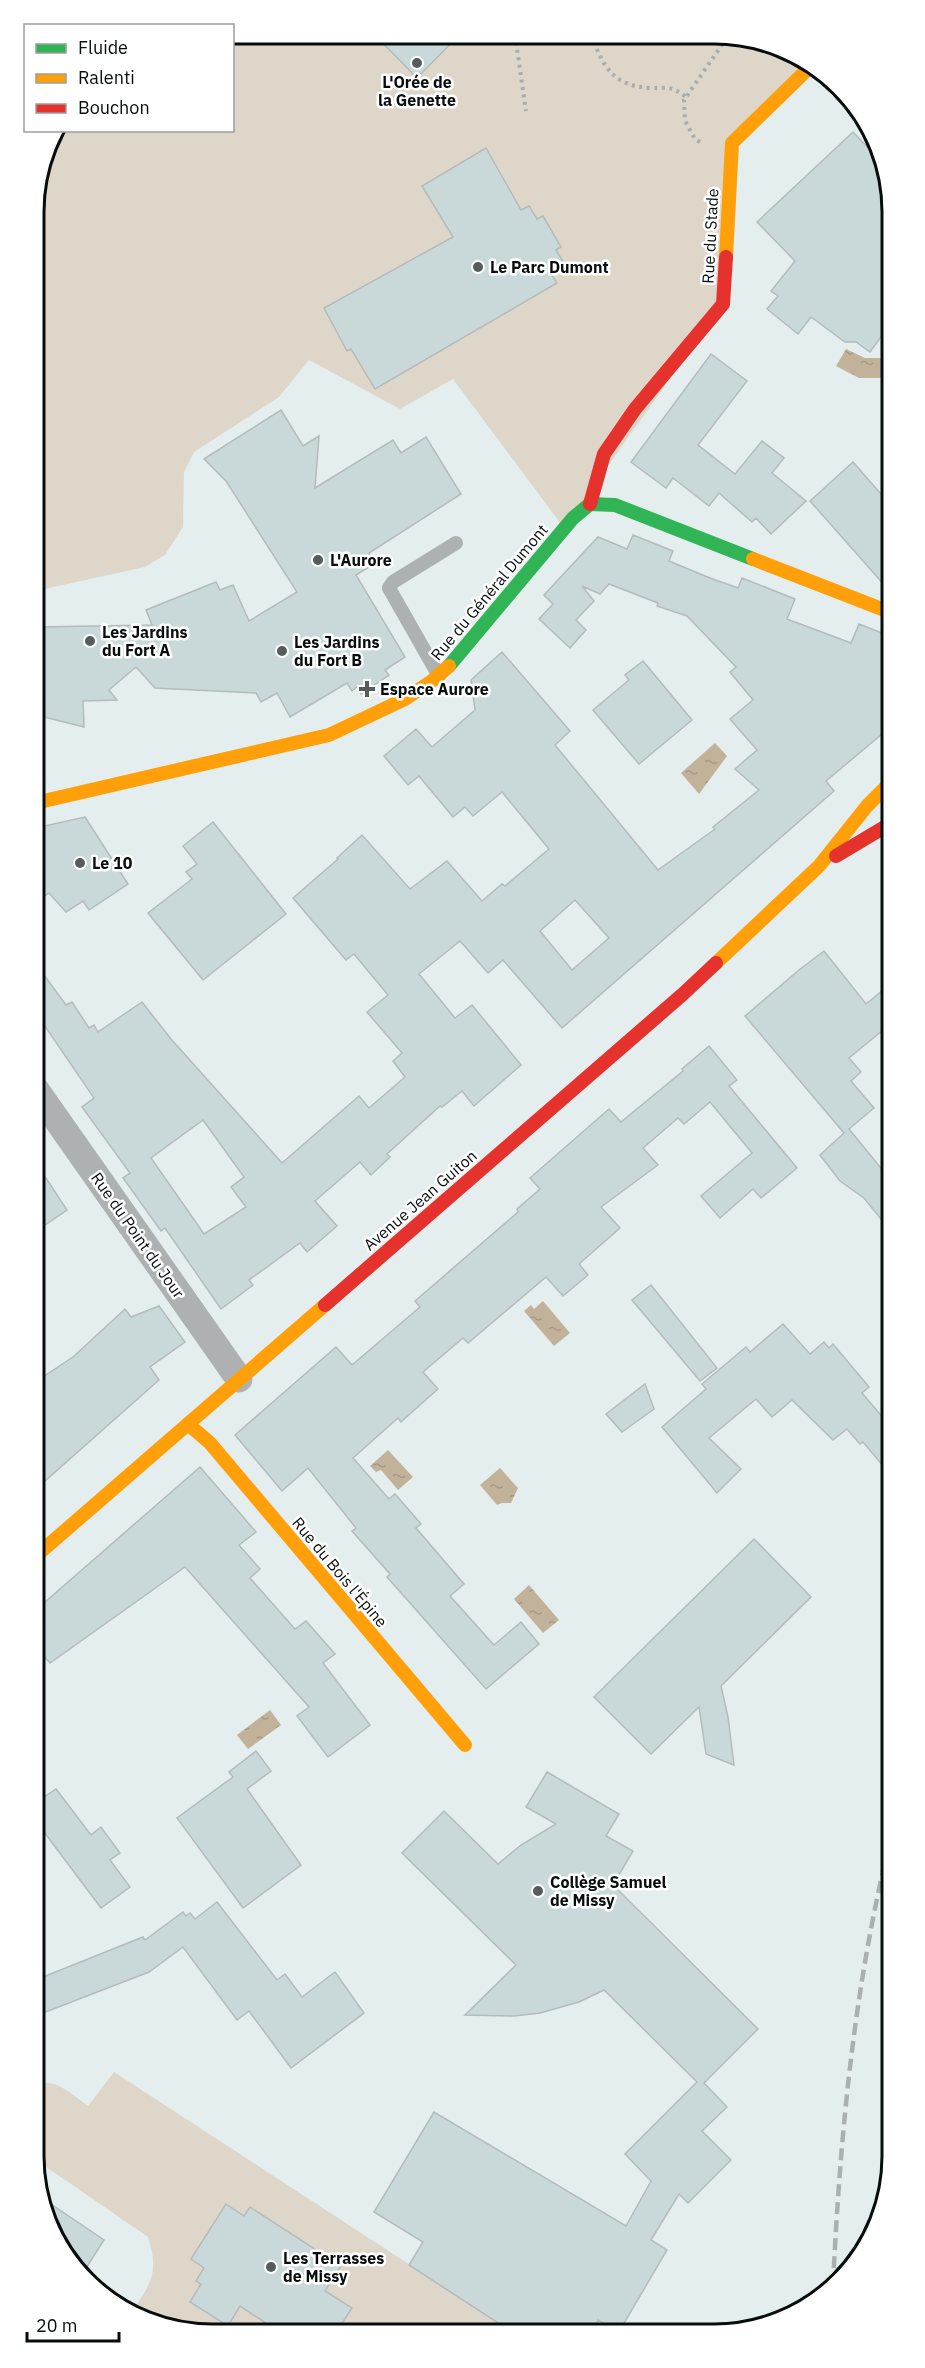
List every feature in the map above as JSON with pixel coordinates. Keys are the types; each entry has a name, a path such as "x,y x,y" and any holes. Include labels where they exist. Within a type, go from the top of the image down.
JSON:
{"street":[{"name":"Rue du Stade","path":"590,504 604,454 635,409 723,304 732,143 806,71"},
{"path":"590,504 615,505 882,609"},
{"name":"Rue du Général Dumont","path":"44,800 329,735 351,727 431,683 439,676 573,518 590,504"},
{"name":"Avenue Jean Guiton","path":"44,1548 683,994 819,866 867,806 882,792"},
{"name":"Avenue Jean Guiton","path":"819,866 882,829"},
{"name":"Rue du Point du Jour","path":"44,1101 239,1379"},
{"name":"Rue du Bois l'Épine","path":"188,1424 210,1443 465,1745"}],"lane":[{"path":"439,676 389,588 393,582 456,543"}],"path":[{"path":"515,44 526,111"},
{"path":"595,44 603,64 621,82 637,87 673,87 686,97"},
{"path":"722,44 684,100 685,121 695,139 731,162"}],"shaded area":[{"path":"234,44 725,44 768,52 806,71 732,143 723,304 564,528 453,379 400,409 309,360 279,397 194,452 184,472 183,527 165,555 145,567 44,589 44,200 49,168 64,132 234,132"},
{"path":"114,2072 501,2324 189,2323 168,2319 136,2306 148,2286 153,2270 148,2237 44,2166 44,2083 59,2086 88,2106"}],"water":[{"path":"846,349 865,358 882,358 882,378 859,378 836,366"},
{"path":"715,743 727,756 699,794 681,773"},
{"path":"543,1301 570,1333 554,1346 524,1311 531,1305 534,1309"},
{"path":"388,1450 413,1477 398,1490 381,1470 376,1472 370,1466"},
{"path":"500,1468 518,1488 511,1503 497,1505 480,1485"},
{"path":"529,1585 559,1620 543,1633 514,1599"},
{"path":"270,1710 281,1725 248,1749 237,1735"}],"building":[{"path":"384,44 450,44 417,78"},
{"path":"853,132 870,150 876,168 882,211 882,336 870,352 856,342 845,342 811,317 798,334 767,309 778,296 771,291 795,261 757,222"},
{"name":"Le Parc Dumont","path":"486,148 521,210 529,206 537,219 543,216 561,247 556,250 564,263 549,271 557,283 375,389 351,349 347,351 324,308 453,237 422,186"},
{"path":"711,354 747,381 698,445 735,474 762,441 784,458 772,473 806,501 771,534 756,518 752,522 719,493 709,506 673,478 666,488 631,462"},
{"path":"281,410 303,446 319,436 315,488 393,440 401,453 426,437 461,494 369,553 374,564 356,575 405,657 385,670 389,675 361,694 357,687 352,691 347,683 290,717 277,693 261,702 256,693 155,688 136,667 109,690 117,700 83,701 84,727 44,717 44,627 152,625 146,610 216,582 220,590 233,585 249,621 297,592 226,481 204,459"},
{"path":"853,462 882,495 882,582 810,501"},
{"path":"633,535 673,551 669,561 710,578 738,588 742,578 795,599 787,619 851,643 859,624 882,633 882,734 826,781 834,791 562,1028 503,960 488,973 460,941 419,974 455,1018 472,1005 521,1065 474,1106 462,1091 442,1107 440,1106 387,1154 390,1157 371,1175 360,1162 315,1201 337,1226 307,1252 300,1243 249,1280 253,1285 221,1309 165,1228 161,1231 123,1178 130,1173 82,1107 94,1098 44,1025 44,975 66,1005 72,1002 89,1028 94,1025 98,1032 142,1002 171,1039 282,1163 359,1096 369,1108 405,1077 393,1061 402,1053 367,1012 388,995 354,954 346,960 293,898 362,835 410,889 447,861 482,901 502,884 505,886 549,849 502,792 473,816 465,807 453,817 419,776 408,785 384,756 416,729 432,747 475,710 471,680 502,652 570,731 555,745 658,870 715,829 713,827 759,790 735,769 757,750 730,719 753,700 730,672 736,667 687,616 657,606 658,603 609,584 600,594 582,586 594,601 576,620 586,630 570,648 539,619 553,604 544,595 598,537 627,549","holes":["575,900 609,938 572,970 540,931","203,1120 244,1177 231,1187 246,1207 204,1234 151,1158"]},
{"path":"643,661 692,720 639,764 593,710 629,680 625,675"},
{"name":"Le 10","path":"85,817 128,884 89,910 83,901 66,912 49,893 44,897 44,826"},
{"path":"213,822 286,914 203,980 148,913 192,879 186,872 197,864 183,846"},
{"path":"824,951 866,1004 882,991 882,1031 849,1058 861,1072 851,1081 874,1108 849,1129 882,1169 881,1220 864,1198 840,1181 820,1155 844,1133 745,1016"},
{"path":"709,1046 737,1080 729,1086 797,1168 761,1198 753,1189 720,1218 701,1196 752,1153 710,1102 684,1124 678,1118 643,1148 658,1165 601,1207 620,1228 579,1264 588,1275 563,1296 546,1277 468,1343 463,1338 423,1372 438,1389 401,1422 398,1418 353,1458 389,1499 395,1494 421,1524 416,1528 464,1584 450,1596 494,1645 521,1622 539,1644 486,1689 387,1577 390,1574 352,1531 356,1528 308,1468 282,1491 235,1435 336,1347 352,1365 420,1307 415,1301 518,1212 517,1209 540,1189 530,1178 609,1109 621,1122 683,1071 682,1069"},
{"path":"44,1175 67,1210 44,1226"},
{"path":"651,1285 717,1368 700,1381 632,1300"},
{"path":"159,1306 185,1342 150,1367 159,1380 44,1482 44,1376 73,1357 125,1309 131,1317"},
{"path":"783,1324 810,1354 824,1342 829,1348 833,1344 869,1387 862,1393 881,1416 881,1464 863,1442 860,1444 847,1429 833,1440 792,1400 772,1417 756,1399 709,1438 741,1469 717,1493 662,1427 706,1389 702,1384 746,1347 750,1352"},
{"path":"645,1384 654,1409 622,1432 606,1414"},
{"path":"200,1467 256,1532 239,1545 260,1569 250,1578 295,1629 306,1621 335,1654 323,1663 370,1725 328,1757 297,1716 309,1707 185,1567 50,1663 44,1656 44,1603"},
{"path":"754,1539 811,1597 721,1686 728,1717 734,1765 706,1754 699,1707 651,1754 594,1697"},
{"path":"256,1751 271,1771 247,1789 301,1865 243,1908 177,1818 233,1777 229,1772"},
{"path":"547,1772 619,1814 606,1836 633,1851 613,1885 758,2029 704,2083 727,2107 702,2131 731,2160 688,2203 679,2194 651,2240 667,2250 624,2324 604,2324 598,2320 596,2324 500,2324 409,2265 423,2242 374,2212 434,2112 626,2226 651,2181 625,2154 697,2082 604,1990 579,2002 540,2013 514,2016 465,2015 516,1965 402,1853 444,1811 498,1864 521,1845 556,1824 526,1807"},
{"path":"56,1789 91,1835 101,1827 120,1853 110,1860 130,1887 101,1908 44,1832 44,1797"},
{"path":"217,1902 277,1980 285,1974 302,1997 335,1972 364,2013 291,2068 249,2011 237,2020 183,1947 149,1972 44,2013 44,1977 143,1937 145,1940 183,1912 186,1916 190,1913 195,1919"},
{"path":"50,2204 104,2240 86,2268 66,2241"},
{"name":"Les Terrasses de Missy","path":"226,2204 244,2216 250,2207 341,2266 325,2291 352,2308 342,2324 267,2324 240,2306 229,2324 225,2324 190,2302 201,2284 196,2281 204,2268 191,2259"}],"railway":[{"path":"834,2273 840,2173 851,2061 867,1949 881,1880"}],"traffic: fast":[{"path":"449,666 573,518 590,504 615,505 753,559"}],"traffic: slow":[{"path":"726,257 732,143 806,71"},
{"path":"753,559 882,609"},
{"path":"44,801 329,735 405,699 432,681 449,666"},
{"path":"716,963 819,866 867,806 882,791"},
{"path":"44,1549 325,1305"},
{"path":"188,1424 210,1443 465,1745"}],"traffic: jam":[{"path":"590,504 604,454 635,409 723,304 726,257"},
{"path":"836,856 882,829"},
{"path":"325,1305 716,963"}],"place":[{"name":"L'Orée de la Genette","path":"417,63"},
{"name":"Le Parc Dumont","path":"478,267"},
{"name":"L'Aurore","path":"318,560"},
{"name":"Les Jardins du Fort A","path":"90,641"},
{"name":"Les Jardins du Fort B","path":"282,651"},
{"name":"Espace Aurore","path":"367,689"},
{"name":"Le 10","path":"80,863"},
{"name":"Collège Samuel de Missy","path":"538,1891"},
{"name":"Les Terrasses de Missy","path":"271,2267"}]}
